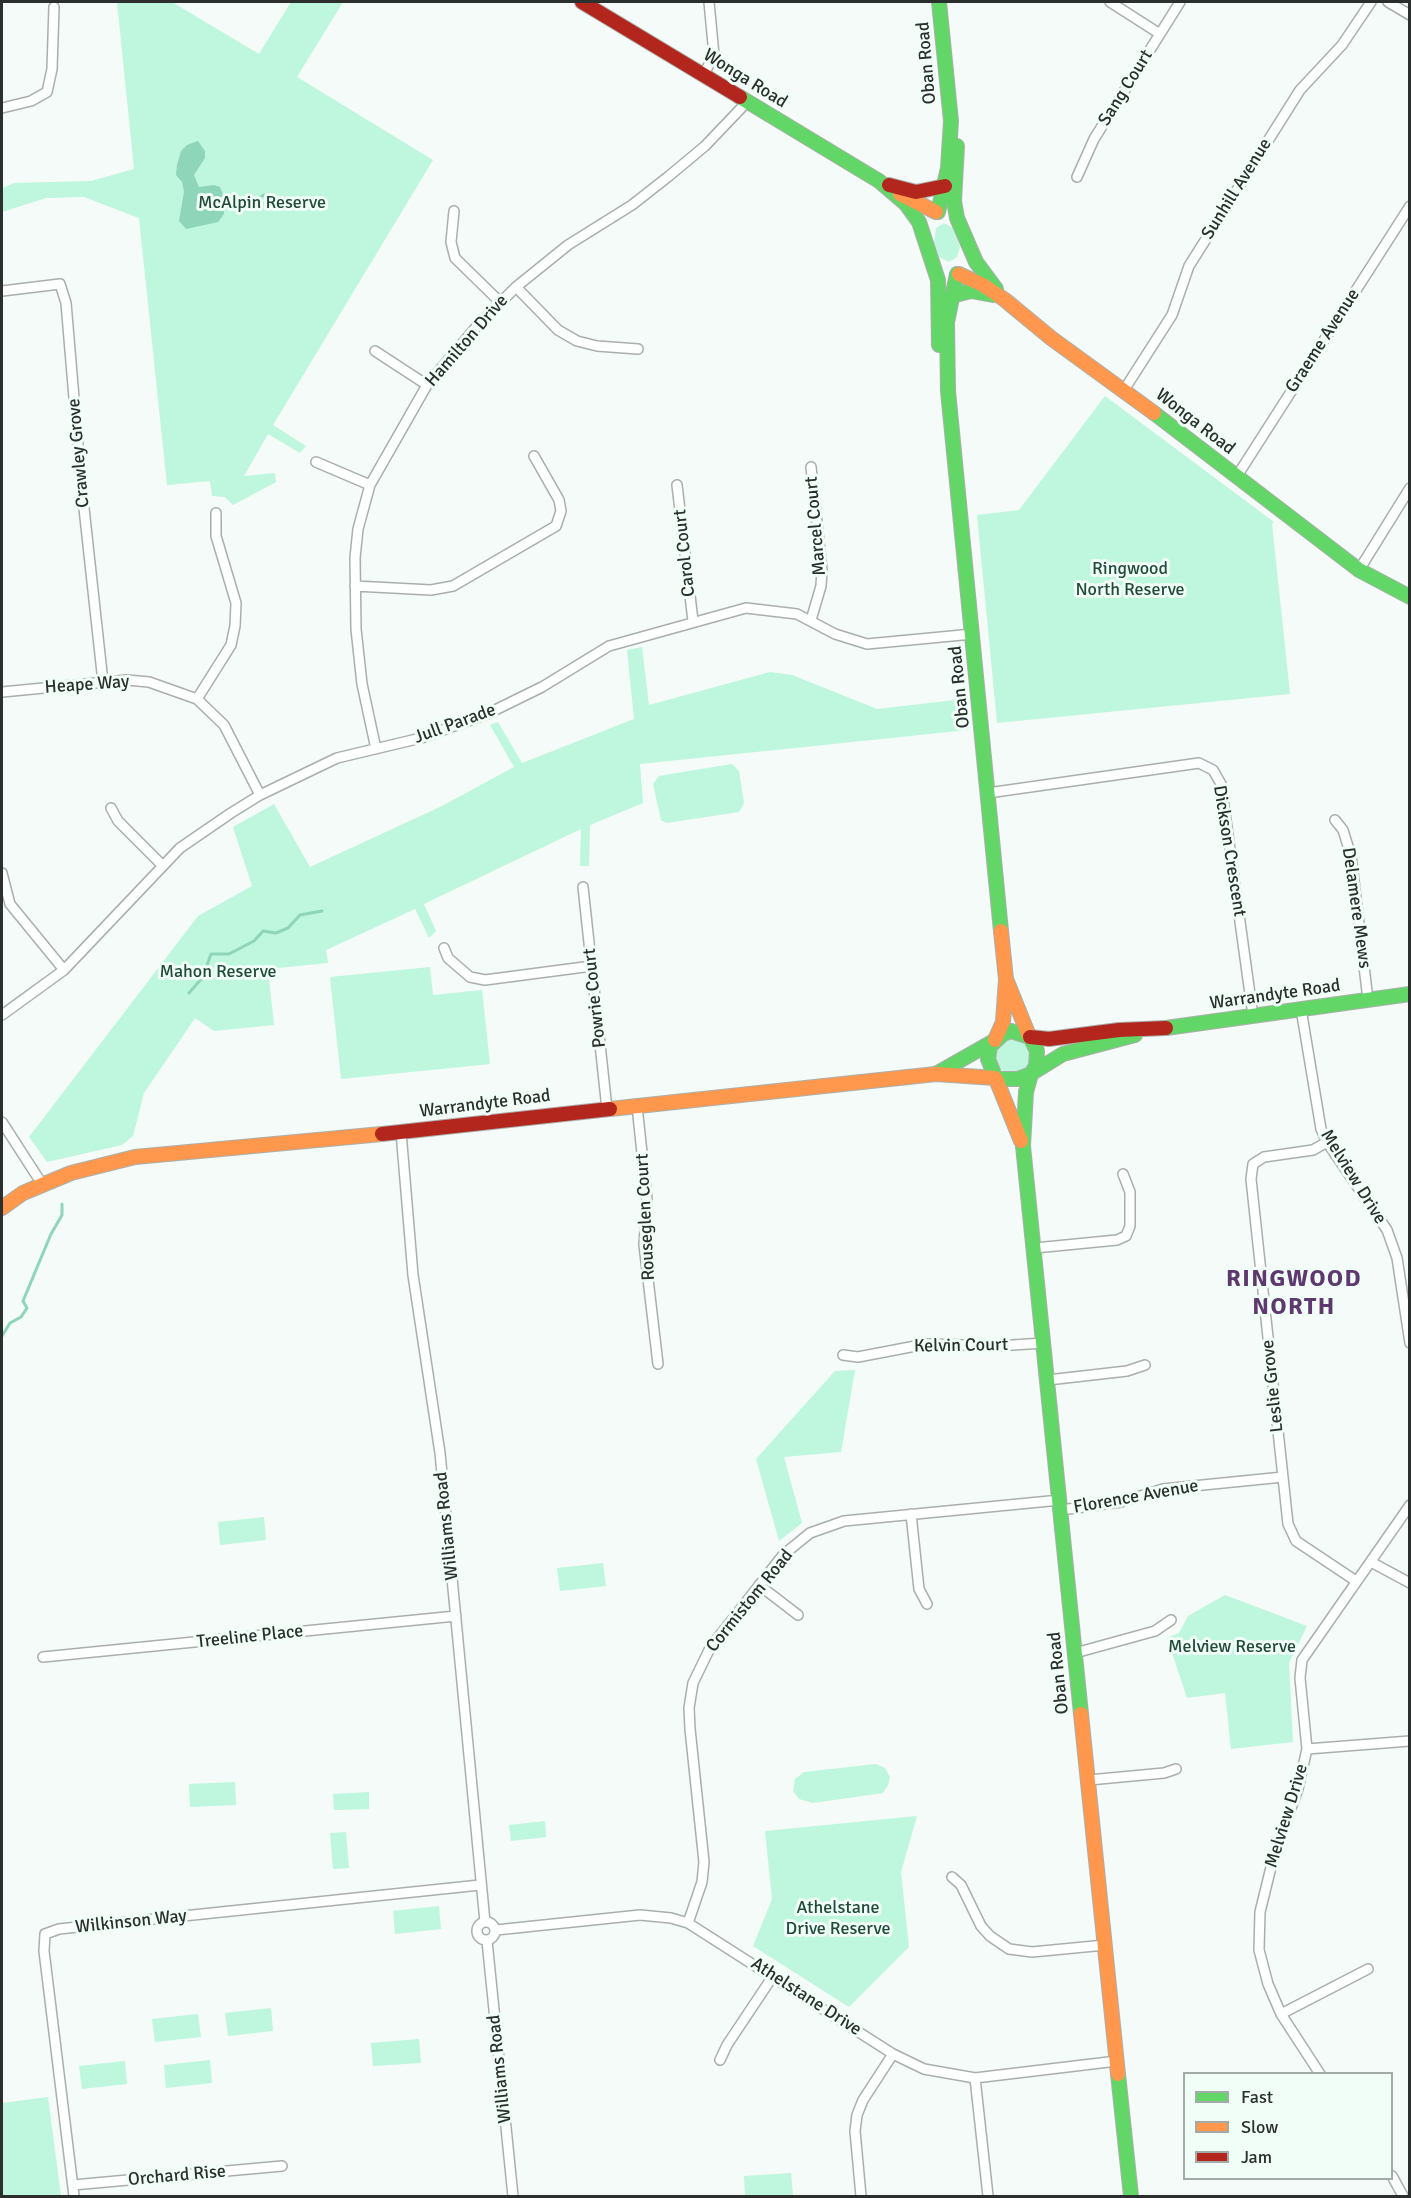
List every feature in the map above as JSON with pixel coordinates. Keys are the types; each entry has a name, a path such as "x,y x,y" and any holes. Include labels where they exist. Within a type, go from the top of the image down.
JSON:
{"main road":[{"name":"Wonga Road","path":"582,2 884,185"},
{"name":"Oban Road","path":"939,2 951,121 958,152 954,201 966,252 951,296 946,333 948,391 1006,979 1002,1022 994,1040"},
{"name":"Oban Road","path":"948,391 937,333 939,287 932,263 928,231 945,186 951,121"},
{"path":"884,185 916,192 945,186"},
{"path":"884,185 937,212 958,219 978,266 1003,299"},
{"path":"884,185 916,218 932,263"},
{"name":"Wonga Road","path":"932,263 946,272 958,274 983,285 1359,570 1410,597"},
{"path":"951,296 971,291 1003,299"},
{"name":"Oban Road","path":"1006,979 1029,1036"},
{"name":"Warrandyte Road","path":"1031,1073 1063,1054 1146,1031 1410,994"},
{"name":"Warrandyte Road","path":"1029,1036 1049,1039 1119,1030 1146,1031"},
{"path":"1011,1031 1029,1036 1037,1059 1031,1073 1018,1079 995,1078 988,1059 994,1040 1011,1031"},
{"name":"Warrandyte Road","path":"936,1074 994,1040"},
{"name":"Oban Road","path":"1031,1073 1026,1092 1023,1146 1131,2196"},
{"name":"Warrandyte Road","path":"2,1208 42,1184 93,1167 135,1157 402,1132 936,1074 995,1078"},
{"name":"Oban Road","path":"995,1078 1023,1146"}],"street":[{"path":"704,74 714,55 709,2"},
{"path":"1110,2 1160,34"},
{"name":"Sang Court","path":"1077,177 1082,161 1094,139 1180,2"},
{"name":"Sunhill Avenue","path":"1124,390 1172,315 1189,266 1300,90 1342,45 1371,2"},
{"path":"1388,2 1410,15"},
{"path":"2,108 31,101 47,92 52,69 54,8"},
{"name":"Hamilton Drive","path":"376,749 362,684 355,586 358,529 370,485 427,385 516,287 568,245 632,204 669,176 705,146 747,102"},
{"name":"Graeme Avenue","path":"1237,476 1410,206"},
{"path":"454,211 451,242 455,258 500,302"},
{"name":"Crawley Grove","path":"2,291 60,284 66,303 81,481 103,682"},
{"path":"516,287 558,330 578,341 597,346 638,349"},
{"path":"375,351 427,385"},
{"path":"355,586 431,590 453,585 556,526 561,512 559,500 534,456"},
{"path":"316,462 370,485"},
{"name":"Marcel Court","path":"811,467 822,570 821,586 811,620"},
{"name":"Carol Court","path":"677,485 693,621"},
{"path":"1359,570 1410,488"},
{"path":"197,699 231,645 235,626 236,603 216,537 216,513"},
{"name":"Jull Parade","path":"2,1015 64,970 162,865 199,832 260,795 331,761 421,738 478,717 542,687 609,646 746,608 779,610 811,620 835,634 867,644 973,634"},
{"name":"Heape Way","path":"2,692 127,680 149,682 197,699 224,725 260,795"},
{"name":"Dickson Crescent","path":"988,793 1191,764 1204,765 1213,770 1221,784 1253,1016"},
{"path":"111,808 118,821 162,865"},
{"name":"Delamere Mews","path":"1335,820 1343,830 1350,849 1368,1000"},
{"path":"2,873 10,904 24,925 64,970"},
{"name":"Powrie Court","path":"583,887 607,1109"},
{"path":"444,948 448,958 470,977 485,980 591,966"},
{"name":"Melview Drive","path":"1301,1009 1321,1129 1327,1142 1387,1230 1397,1258 1410,1343"},
{"name":"Rouseglen Court","path":"637,1106 648,1200 644,1245 658,1364"},
{"path":"2,1122 42,1184"},
{"name":"Williams Road","path":"402,1132 413,1275 440,1453 485,1922"},
{"name":"Leslie Grove","path":"1327,1142 1313,1150 1264,1158 1253,1164 1251,1179 1290,1533 1315,1555 1356,1581"},
{"path":"1035,1248 1118,1240 1126,1236 1130,1226 1130,1192 1123,1174"},
{"name":"Kelvin Court","path":"843,1355 858,1357 927,1344 997,1346 1044,1343"},
{"path":"1048,1380 1127,1371 1145,1365"},
{"name":"Florence Avenue","path":"1060,1505 1121,1502 1163,1490 1283,1477"},
{"name":"Cormistom Road","path":"688,1923 702,1882 704,1862 690,1729 689,1708 693,1683 710,1648 783,1555 810,1533 844,1521 911,1514 1060,1505"},
{"name":"Melview Drive","path":"1319,2072 1281,2014 1268,1984 1259,1950 1260,1912 1274,1855 1298,1789 1307,1749 1299,1678 1302,1660 1410,1505"},
{"path":"911,1514 919,1589 927,1604"},
{"path":"1371,1562 1410,1583"},
{"path":"759,1585 798,1615"},
{"name":"Treeline Place","path":"43,1657 456,1616"},
{"path":"1076,1653 1155,1631 1171,1620"},
{"path":"1307,1749 1410,1741"},
{"path":"1089,1780 1164,1773 1176,1769"},
{"path":"952,1877 961,1885 981,1926 990,1936 1009,1949 1032,1952 1105,1945"},
{"name":"Wilkinson Way","path":"74,2196 44,1952 45,1934 59,1929 480,1885"},
{"name":"Athelstane Drive","path":"496,1930 640,1915 688,1923 893,2054 935,2073 975,2078 1117,2061"},
{"path":"485,1922 493,1925 496,1930 492,1938 487,1941 481,1939 477,1934 479,1924 485,1922"},
{"name":"Williams Road","path":"487,1941 513,2196"},
{"path":"1281,2014 1368,1969"},
{"path":"720,2060 727,2045 773,1976"},
{"path":"861,2196 855,2131 857,2115 863,2100 893,2054"},
{"path":"975,2078 988,2196"},
{"name":"Orchard Rise","path":"72,2185 282,2166"},
{"path":"1393,2178 1403,2196"}],"green space":[{"name":"McAlpin Reserve","path":"117,2 172,2 259,54 291,2 343,2 297,77 433,160 273,425 306,446 300,453 268,434 244,476 275,473 276,482 233,505 225,497 212,496 210,481 167,485 139,218 84,197 46,198 2,212 2,188 14,183 91,181 134,169"},
{"path":"944,223 953,228 960,247 957,257 949,262 939,257 934,242 936,228"},
{"name":"Ringwood North Reserve","path":"1105,396 1274,522 1272,524 1290,694 997,723 977,515 1019,510"},
{"name":"Mahon Reserve","path":"642,647 649,705 770,672 792,675 877,709 964,699 968,730 640,764 643,803 590,825 589,866 580,866 581,829 424,904 436,931 429,938 415,909 326,950 328,963 268,969 274,1025 214,1031 195,1018 144,1093 133,1136 122,1145 47,1162 29,1137 198,916 252,886 233,827 274,804 310,867 442,806 514,767 490,725 498,722 522,763 634,719 627,650"},
{"path":"732,764 739,771 744,803 739,812 666,823 661,820 653,784 659,776"},
{"path":"430,967 433,995 482,990 490,1064 341,1079 330,977"},
{"path":"1013,1038 1026,1043 1031,1056 1026,1069 1013,1074 1000,1069 995,1056 1000,1043"},
{"path":"855,1370 841,1452 784,1457 802,1523 779,1541 756,1459 835,1371"},
{"path":"264,1517 266,1540 220,1545 218,1522"},
{"path":"603,1563 606,1586 560,1591 557,1568"},
{"name":"Melview Reserve","path":"1225,1595 1307,1626 1289,1663 1293,1742 1231,1749 1225,1693 1187,1698 1167,1638 1179,1633 1188,1616"},
{"path":"876,1764 885,1768 890,1777 883,1793 813,1803 799,1799 793,1791 795,1779 804,1772"},
{"path":"235,1782 236,1805 190,1807 189,1784"},
{"path":"369,1792 369,1809 334,1810 333,1794"},
{"name":"Athelstane Drive Reserve","path":"917,1816 901,1872 909,1947 849,2007 753,1946 772,1899 765,1831"},
{"path":"545,1821 546,1837 511,1841 509,1825"},
{"path":"346,1832 349,1868 333,1869 330,1833"},
{"path":"439,1906 441,1929 395,1934 393,1911"},
{"path":"271,2008 273,2031 228,2036 225,2013"},
{"path":"198,2014 201,2037 155,2042 152,2019"},
{"path":"419,2039 421,2063 373,2066 371,2043"},
{"path":"210,2060 212,2083 166,2088 164,2065"},
{"path":"125,2061 127,2084 82,2089 79,2066"},
{"path":"48,2097 61,2196 2,2196 2,2103"},
{"path":"791,2173 793,2196 745,2196 744,2176"}],"shaded area":[{"path":"198,141 205,151 205,158 194,175 199,187 214,185 220,187 224,197 224,214 218,222 186,229 179,221 184,192 182,182 176,175 177,165 181,151 187,145"}],"waterway":[{"path":"224,203 246,205 264,195"},
{"path":"189,993 203,977 211,954 229,954 254,941 263,931 276,933 288,928 300,915 322,911"},
{"path":"2,1336 10,1323 21,1317 27,1308 23,1301 51,1234 62,1215 62,1204"}],"traffic: fast":[{"path":"938,212 948,168 951,121 939,2"},
{"path":"740,97 879,181 906,204 919,222 938,280 939,345"},
{"path":"957,146 954,201 957,218 976,262 996,289"},
{"path":"957,274 947,322 948,391 1001,931"},
{"path":"951,296 971,291 993,295"},
{"path":"1154,413 1359,570 1410,597"},
{"path":"1166,1028 1410,994"},
{"path":"1011,1031 1030,1037 1037,1051 1036,1066 1031,1074 1018,1079 996,1079 988,1059 990,1046 1003,1034 1011,1031"},
{"path":"1032,1073 1063,1054 1135,1035"},
{"path":"936,1074 994,1041"},
{"path":"1031,1074 1026,1092 1023,1146 1081,1714"},
{"path":"1118,2074 1131,2196"}],"traffic: slow":[{"path":"900,194 936,212"},
{"path":"959,274 983,285 1005,300 1051,338 1154,413"},
{"path":"995,1040 1003,1022 1006,979 1001,931"},
{"path":"1006,979 1029,1036"},
{"path":"610,1109 936,1074 995,1078"},
{"path":"996,1079 1021,1141"},
{"path":"2,1208 23,1193 71,1173 135,1157 382,1134"},
{"path":"1081,1714 1118,2074"}],"traffic: jam":[{"path":"582,2 740,97"},
{"path":"889,185 916,192 945,186"},
{"path":"1030,1037 1049,1039 1119,1030 1166,1028"},
{"path":"382,1134 610,1109"}],"district":[{"name":"RINGWOOD NORTH","path":"1294,1294"}]}
